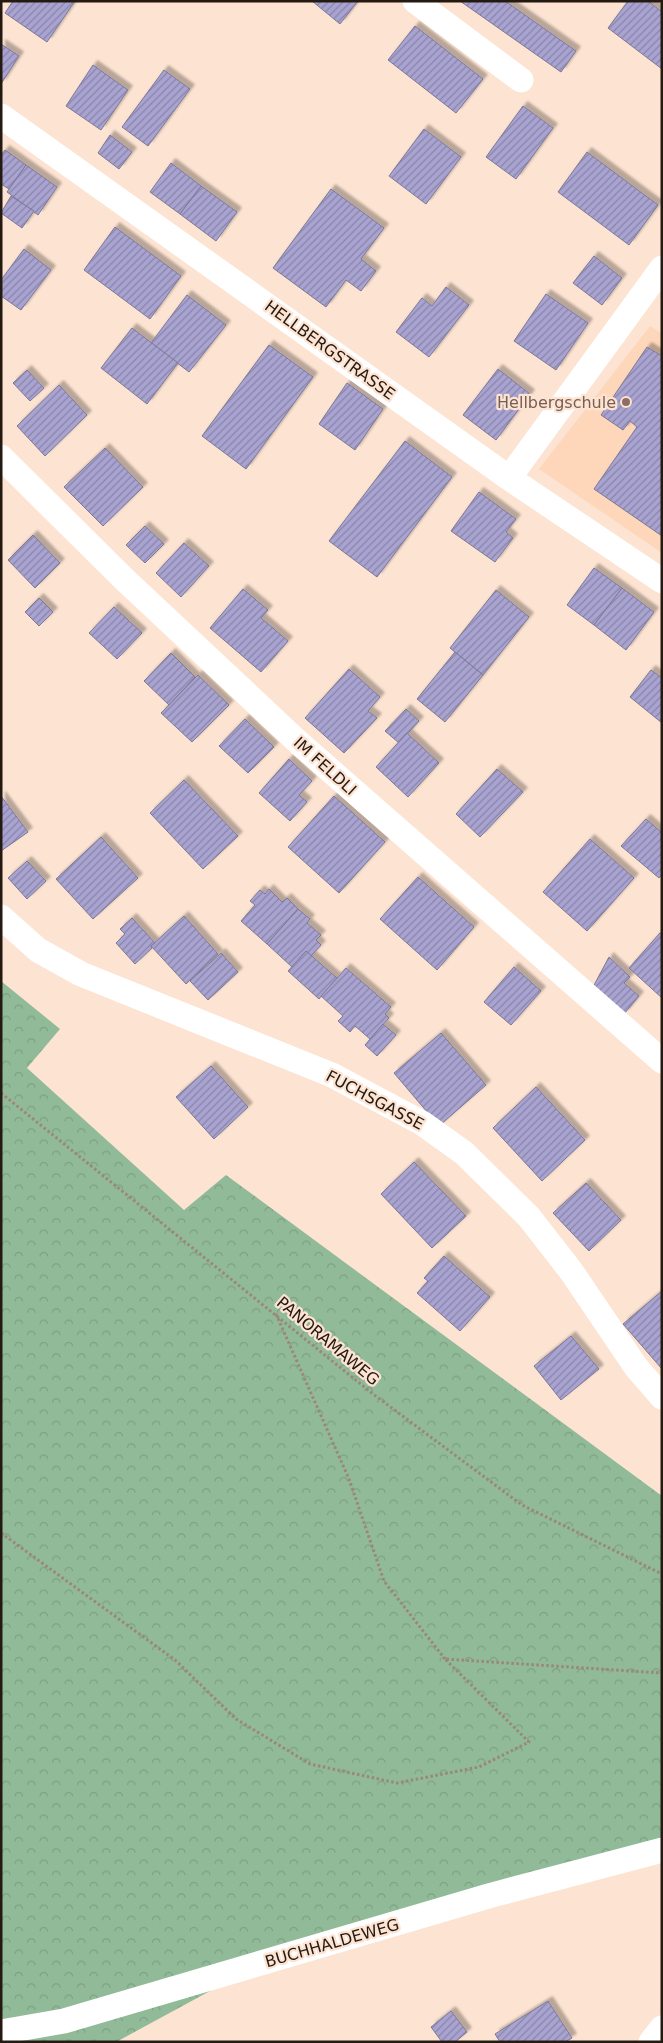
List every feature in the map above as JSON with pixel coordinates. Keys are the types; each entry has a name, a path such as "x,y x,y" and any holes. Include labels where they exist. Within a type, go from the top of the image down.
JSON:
{"street":[{"path":"415,1 521,80"},
{"name":"HELLBERGSTRASSE","path":"1,116 509,478 662,581"},
{"path":"509,478 662,268"},
{"name":"IM FELDLI","path":"1,457 124,578 299,744 662,1062"},
{"name":"FUCHSGASSE","path":"1,918 38,950 81,974 332,1075 422,1123 464,1153 529,1217 571,1271 636,1367 662,1397"},
{"name":"BUCHHALDEWEG","path":"1,2032 64,2021 492,1895 662,1850"},
{"path":"651,2042 662,2028"}],"path":[{"name":"PANORAMAWEG","path":"1,1092 276,1313 373,1394 522,1505 662,1574"},
{"path":"1,1533 175,1660 236,1719 310,1764 397,1783 479,1767 529,1742 445,1659 384,1580 350,1479 276,1313"},
{"path":"445,1659 662,1673"}],"shaded area":[{"name":"Hellbergschule","path":"650,326 662,334 662,553 539,469"}],"green space":[{"path":"1,981 60,1029 27,1068 184,1210 226,1175 662,1496 662,1845 267,1960 118,2041 1,2042"}],"building":[{"path":"13,1 75,1 47,42 5,13"},
{"path":"312,1 358,1 340,24"},
{"path":"460,1 505,1 576,51 561,72"},
{"path":"628,1 648,1 662,12 662,69 608,28"},
{"path":"415,26 483,79 456,113 388,60"},
{"path":"1,44 19,56 1,84"},
{"path":"93,65 128,90 101,130 66,106"},
{"path":"164,70 190,89 148,146 122,127"},
{"path":"523,106 553,128 516,179 486,157"},
{"path":"424,129 461,157 426,204 389,176"},
{"path":"110,135 132,152 119,169 98,153"},
{"path":"5,150 26,165 9,189 1,184 1,155"},
{"path":"587,152 658,205 629,245 558,192"},
{"path":"171,163 201,186 180,214 150,192"},
{"path":"26,165 57,187 38,215 7,192"},
{"path":"201,186 237,212 216,241 180,214"},
{"path":"331,189 384,228 361,259 376,271 361,291 346,280 326,307 273,268"},
{"path":"11,196 34,211 22,228 1,213"},
{"path":"115,227 181,276 150,319 84,270"},
{"path":"24,249 51,270 21,310 1,296 1,280"},
{"path":"594,256 622,278 602,305 573,283"},
{"path":"446,287 469,305 429,357 396,332 422,298 432,306"},
{"path":"546,294 588,323 556,370 514,341"},
{"path":"187,295 226,325 189,372 151,343"},
{"path":"132,328 178,363 147,404 101,368"},
{"path":"269,345 313,377 246,469 202,436"},
{"path":"647,347 662,356 662,536 594,489 637,427 630,421 623,430 601,415"},
{"path":"498,369 530,394 496,440 463,415"},
{"path":"27,370 44,388 30,401 13,383"},
{"path":"347,383 383,409 355,450 319,424"},
{"path":"59,385 87,415 45,456 17,426"},
{"path":"405,441 452,477 377,577 329,541"},
{"path":"105,448 143,487 103,526 64,487"},
{"path":"479,492 516,519 506,532 513,538 495,562 451,531"},
{"path":"145,526 164,544 145,563 126,545"},
{"path":"33,535 60,563 35,588 8,560"},
{"path":"184,543 209,566 181,597 156,573"},
{"path":"594,568 622,588 594,625 567,605"},
{"path":"622,588 654,612 626,650 594,625"},
{"path":"243,589 268,610 261,618 288,641 261,672 210,628"},
{"path":"496,590 529,617 483,675 450,648"},
{"path":"39,598 53,612 39,626 25,612"},
{"path":"114,607 142,633 117,659 89,633"},
{"path":"455,652 483,675 445,722 417,699"},
{"path":"171,653 195,677 169,705 144,681"},
{"path":"349,669 380,697 368,711 377,718 344,753 305,718"},
{"path":"651,670 662,678 662,723 630,697"},
{"path":"198,675 229,705 192,742 161,713"},
{"path":"406,709 419,721 399,743 385,731"},
{"path":"245,719 274,747 248,773 219,746"},
{"path":"407,733 439,763 408,797 376,767"},
{"path":"289,759 312,781 299,795 307,802 290,821 259,793"},
{"path":"497,769 523,792 480,837 456,814"},
{"path":"184,780 238,836 203,869 150,813"},
{"path":"1,796 28,832 1,851"},
{"path":"334,796 385,842 339,893 288,847"},
{"path":"646,819 662,833 662,874 659,878 621,846"},
{"path":"101,837 138,878 93,919 56,879"},
{"path":"590,839 634,878 587,931 543,892"},
{"path":"27,861 46,881 27,899 8,878"},
{"path":"418,877 474,927 437,970 380,919"},
{"path":"269,889 282,902 287,898 298,909 267,944 241,921 255,905 250,901 260,890 265,894"},
{"path":"298,909 310,919 307,923 321,935 316,940 321,945 311,956 306,951 292,967 267,944"},
{"path":"184,916 218,954 186,984 151,946"},
{"path":"132,918 155,943 135,964 116,943 125,934 120,929"},
{"path":"660,933 662,935 662,998 629,968"},
{"path":"306,951 337,978 319,999 288,971"},
{"path":"221,953 238,972 208,1000 190,981"},
{"path":"609,957 630,977 624,983 639,996 624,1014 593,987"},
{"path":"514,967 541,991 511,1025 484,1002"},
{"path":"346,968 391,1007 385,1014 389,1018 370,1039 355,1026 350,1032 338,1021 343,1016 321,996"},
{"path":"383,1024 396,1035 377,1056 365,1045"},
{"path":"441,1033 486,1085 439,1126 394,1073"},
{"path":"211,1066 248,1107 214,1139 176,1097"},
{"path":"536,1087 585,1140 542,1181 493,1128"},
{"path":"414,1162 466,1216 432,1248 381,1194"},
{"path":"586,1183 621,1220 589,1251 553,1213"},
{"path":"444,1256 490,1297 460,1331 417,1293 428,1281 424,1278"},
{"path":"662,1291 662,1369 623,1324"},
{"path":"571,1336 599,1369 561,1400 534,1366"},
{"path":"548,2001 572,2038 565,2042 500,2042 495,2034"},
{"path":"451,2011 467,2032 455,2042 442,2042 431,2027"}],"place":[{"name":"Hellbergschule","path":"626,402"}]}
